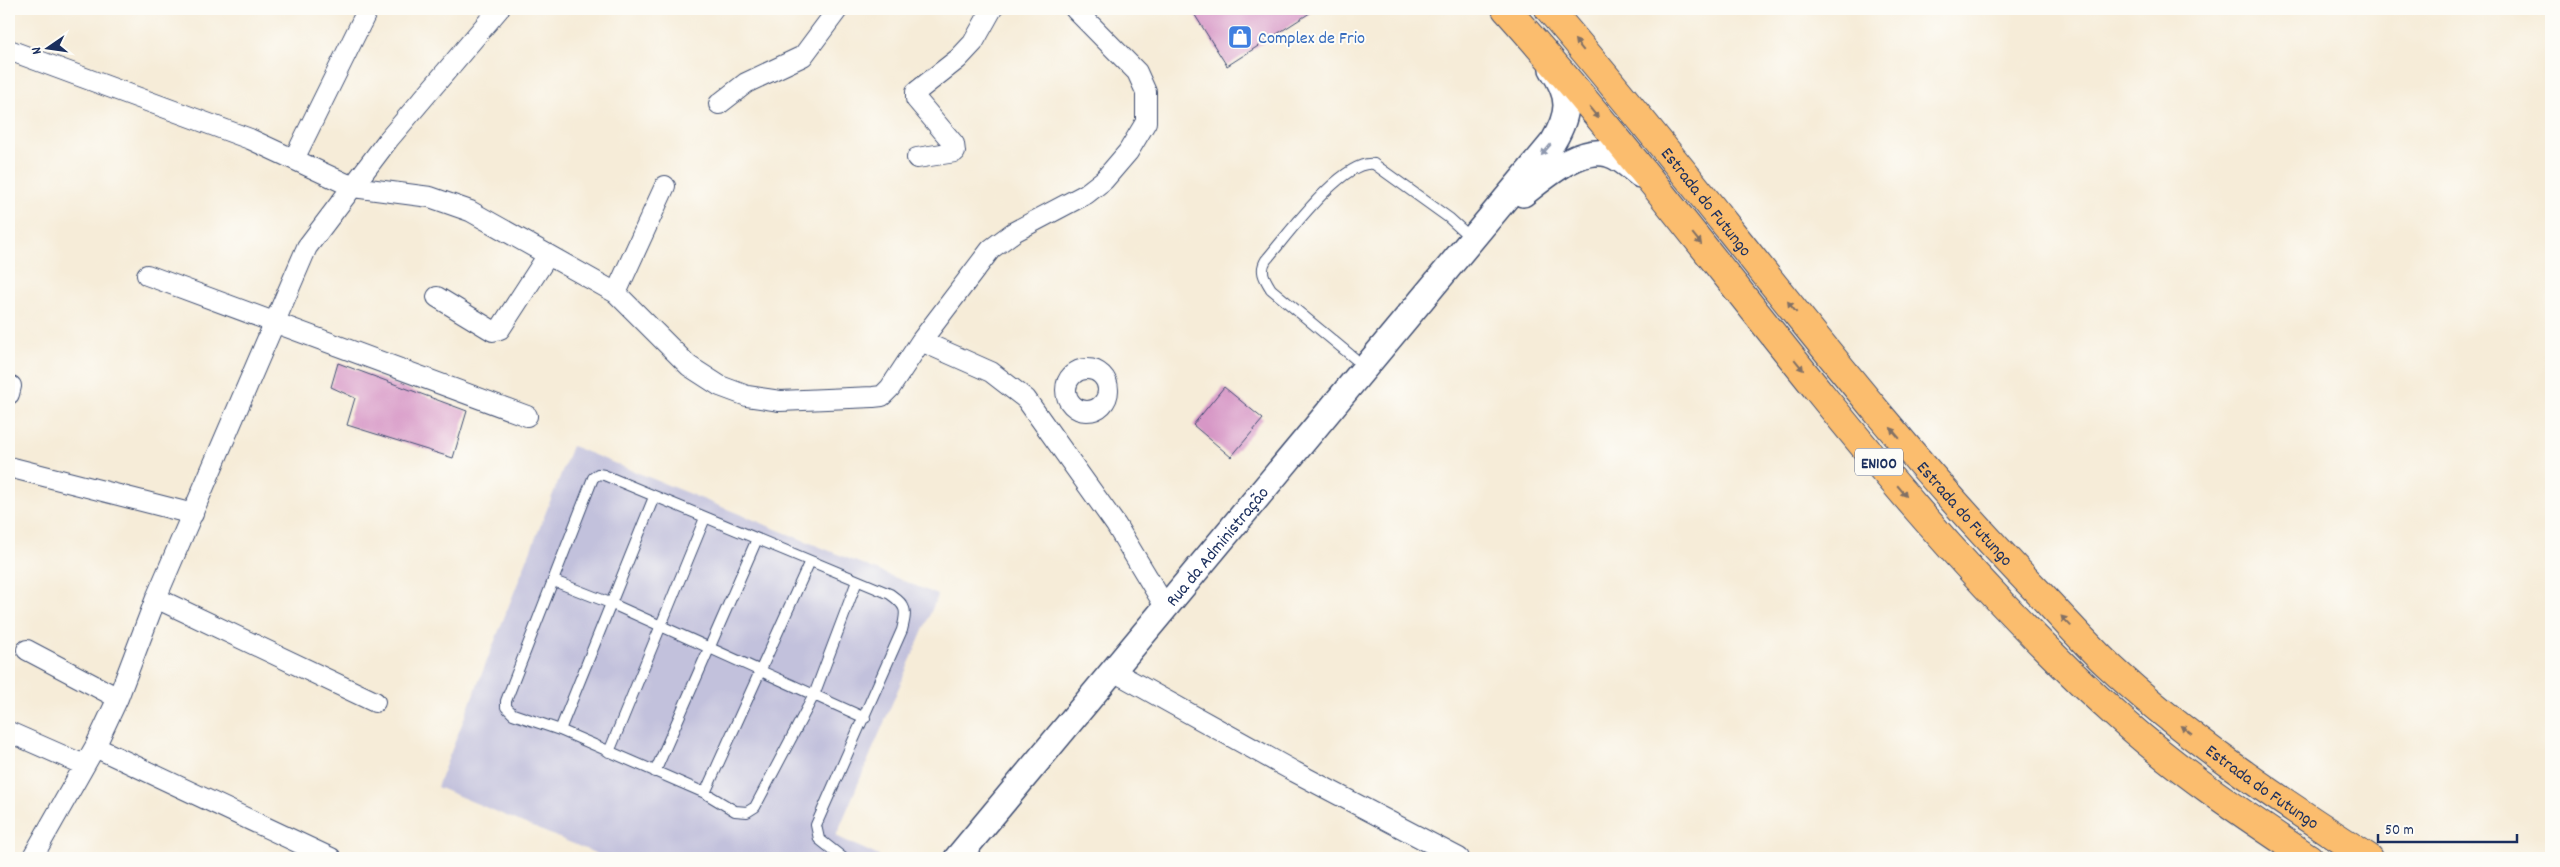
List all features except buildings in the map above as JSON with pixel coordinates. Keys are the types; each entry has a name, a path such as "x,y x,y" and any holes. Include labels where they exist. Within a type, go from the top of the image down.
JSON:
{"highway":[{"name":"Estrada do Futungo","path":"1506,9 1655,187 1897,484 1989,590 2134,731 2238,811 2309,858"},
{"name":"Estrada do Futungo","path":"1549,9 1738,239 1836,363 1936,480 2016,569 2106,663 2154,706 2263,788 2369,858"}],"street":[{"path":"294,159 368,9"},
{"path":"32,858 95,747 118,698 156,598 307,247 388,140 499,9"},
{"path":"917,158 954,152 955,148 954,144 916,99 916,92 958,59 973,43 992,9"},
{"path":"9,50 250,139 353,187 430,197 470,211 616,293 689,366 720,386 747,396 780,401 882,396 991,249 1014,232 1086,194 1104,180 1128,152 1146,122 1146,92 1137,72 1075,9"},
{"path":"719,104 746,83 802,56 830,12"},
{"path":"1474,235 1553,142 1562,127 1567,112 1566,96 1560,82 1526,31"},
{"path":"1474,235 1554,169 1593,153 1607,153 1621,160 1655,187"},
{"path":"616,293 665,186"},
{"name":"Rua da Administração","path":"957,858 1474,235"},
{"path":"437,297 493,331 500,329 548,255"},
{"path":"147,276 528,416"},
{"path":"921,341 996,375 1026,399 1046,424 1116,525 1166,608"},
{"path":"1046,424 1070,404"},
{"path":"9,466 193,514"},
{"path":"156,598 375,702"},
{"path":"27,650 118,698"},
{"path":"1113,671 1295,772 1459,858"},
{"path":"9,732 84,765"},
{"path":"95,747 218,803 331,858"}],"lane":[{"path":"1365,367 1271,289 1263,276 1262,266 1266,260 1330,188 1346,173 1364,163 1374,164 1474,235"},
{"path":"843,858 819,839 816,825 902,630 906,613 901,602 895,598 857,581 810,561 598,474 593,478 506,701 506,707 513,714 560,730 705,793 735,811 747,812 755,808 814,695 857,581"},
{"path":"560,730 654,497"},
{"path":"609,752 705,518"},
{"path":"654,772 756,539"},
{"path":"705,793 810,561"},
{"path":"554,581 610,603 864,718"}],"shaded area":[{"path":"572,446 938,595 836,836 883,858 607,858 437,787"}],"place":[{"name":"Complex de Frio","path":"1240,37"}]}
